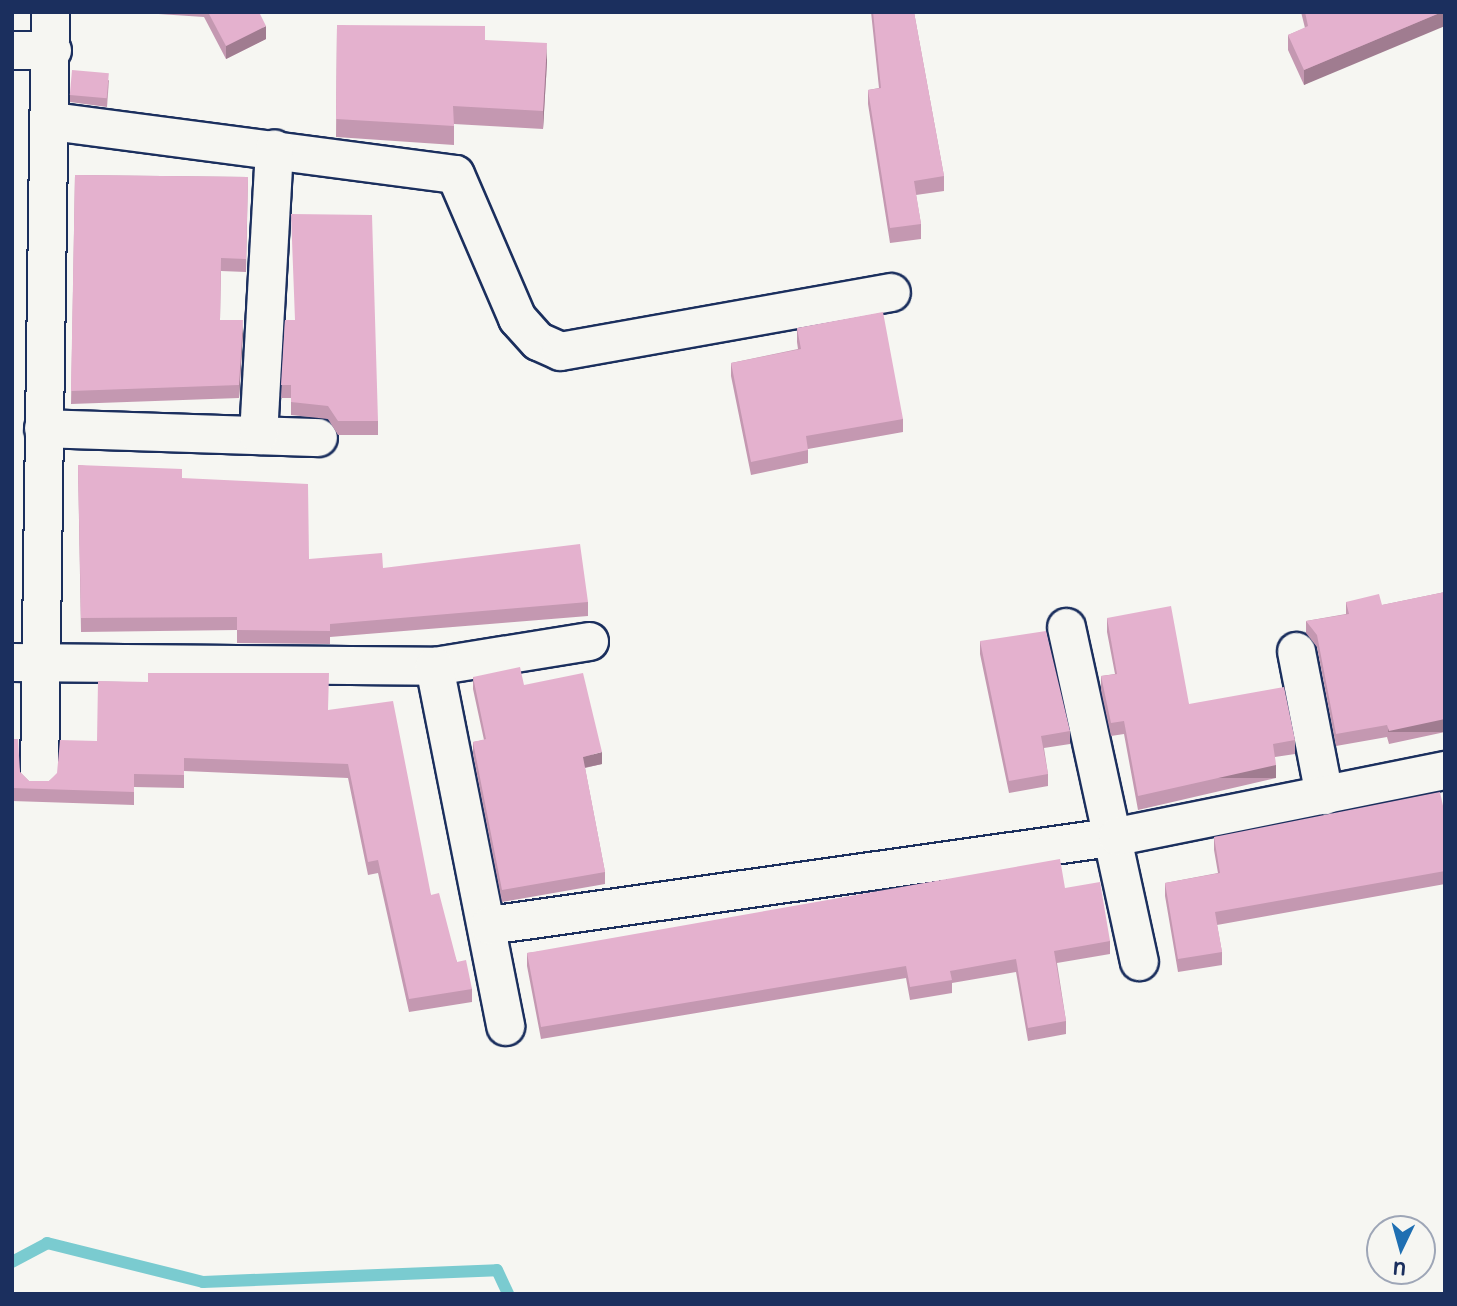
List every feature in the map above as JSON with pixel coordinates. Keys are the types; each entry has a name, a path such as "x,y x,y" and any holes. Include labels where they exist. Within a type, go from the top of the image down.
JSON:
{"street":[{"path":"39,776 25,662 43,428 52,121 50,12"},
{"path":"12,50 52,50"},
{"path":"52,121 274,148 456,174 517,318 538,341 560,351 891,292"},
{"path":"258,435 274,148"},
{"path":"43,428 318,437"},
{"path":"1066,627 1117,836 1139,961"},
{"path":"25,662 434,666 589,641"},
{"path":"1297,651 1324,795"},
{"path":"434,666 489,925 505,1026"},
{"path":"489,925 1117,836 1445,770"}],"building":[{"path":"208,12 259,12 266,26 226,46"},
{"path":"873,12 914,12 944,176 914,181 921,224 890,228 868,90 881,88"},
{"path":"1305,12 1442,12 1304,70 1288,35 1308,26"},
{"path":"337,25 485,26 485,40 547,43 543,111 453,106 454,126 336,119"},
{"path":"72,70 109,73 107,98 70,95"},
{"path":"75,175 248,177 246,259 221,258 220,320 243,320 239,385 71,391"},
{"path":"291,214 372,215 378,421 338,421 328,406 291,402 291,385 281,385 285,320 295,320"},
{"path":"883,312 903,419 806,436 808,450 751,462 731,363 801,349 797,328"},
{"path":"78,465 182,469 182,478 308,484 309,559 382,553 383,568 580,544 588,602 330,624 330,631 237,630 237,617 81,618"},
{"path":"12,474 14,474 12,545"},
{"path":"1445,592 1445,719 1389,731 1387,725 1336,734 1317,635 1306,621 1349,614 1346,602 1379,594 1382,605"},
{"path":"1171,606 1189,704 1284,687 1295,740 1273,744 1276,765 1138,796 1124,721 1111,723 1101,676 1117,674 1107,618"},
{"path":"1046,631 1070,731 1041,736 1048,774 1009,781 980,641"},
{"path":"520,667 524,685 583,673 602,752 583,757 605,872 502,890 473,742 486,739 473,677"},
{"path":"12,671 13,739 18,739 20,772 29,781 49,781 57,773 60,740 97,741 98,681 148,682 148,673 329,673 328,710 393,701 431,895 439,893 457,962 466,960 472,989 409,999 378,860 368,862 348,764 184,758 184,775 134,774 134,792 12,788"},
{"path":"1440,792 1445,815 1445,871 1215,912 1222,952 1178,959 1165,883 1220,873 1214,837"},
{"path":"1060,859 1065,888 1100,882 1110,941 1054,951 1066,1021 1028,1028 1016,959 950,971 952,980 910,987 906,966 541,1027 527,953"}],"waterway":[{"path":"12,1262 47,1243 203,1282 497,1270 508,1294"}]}
